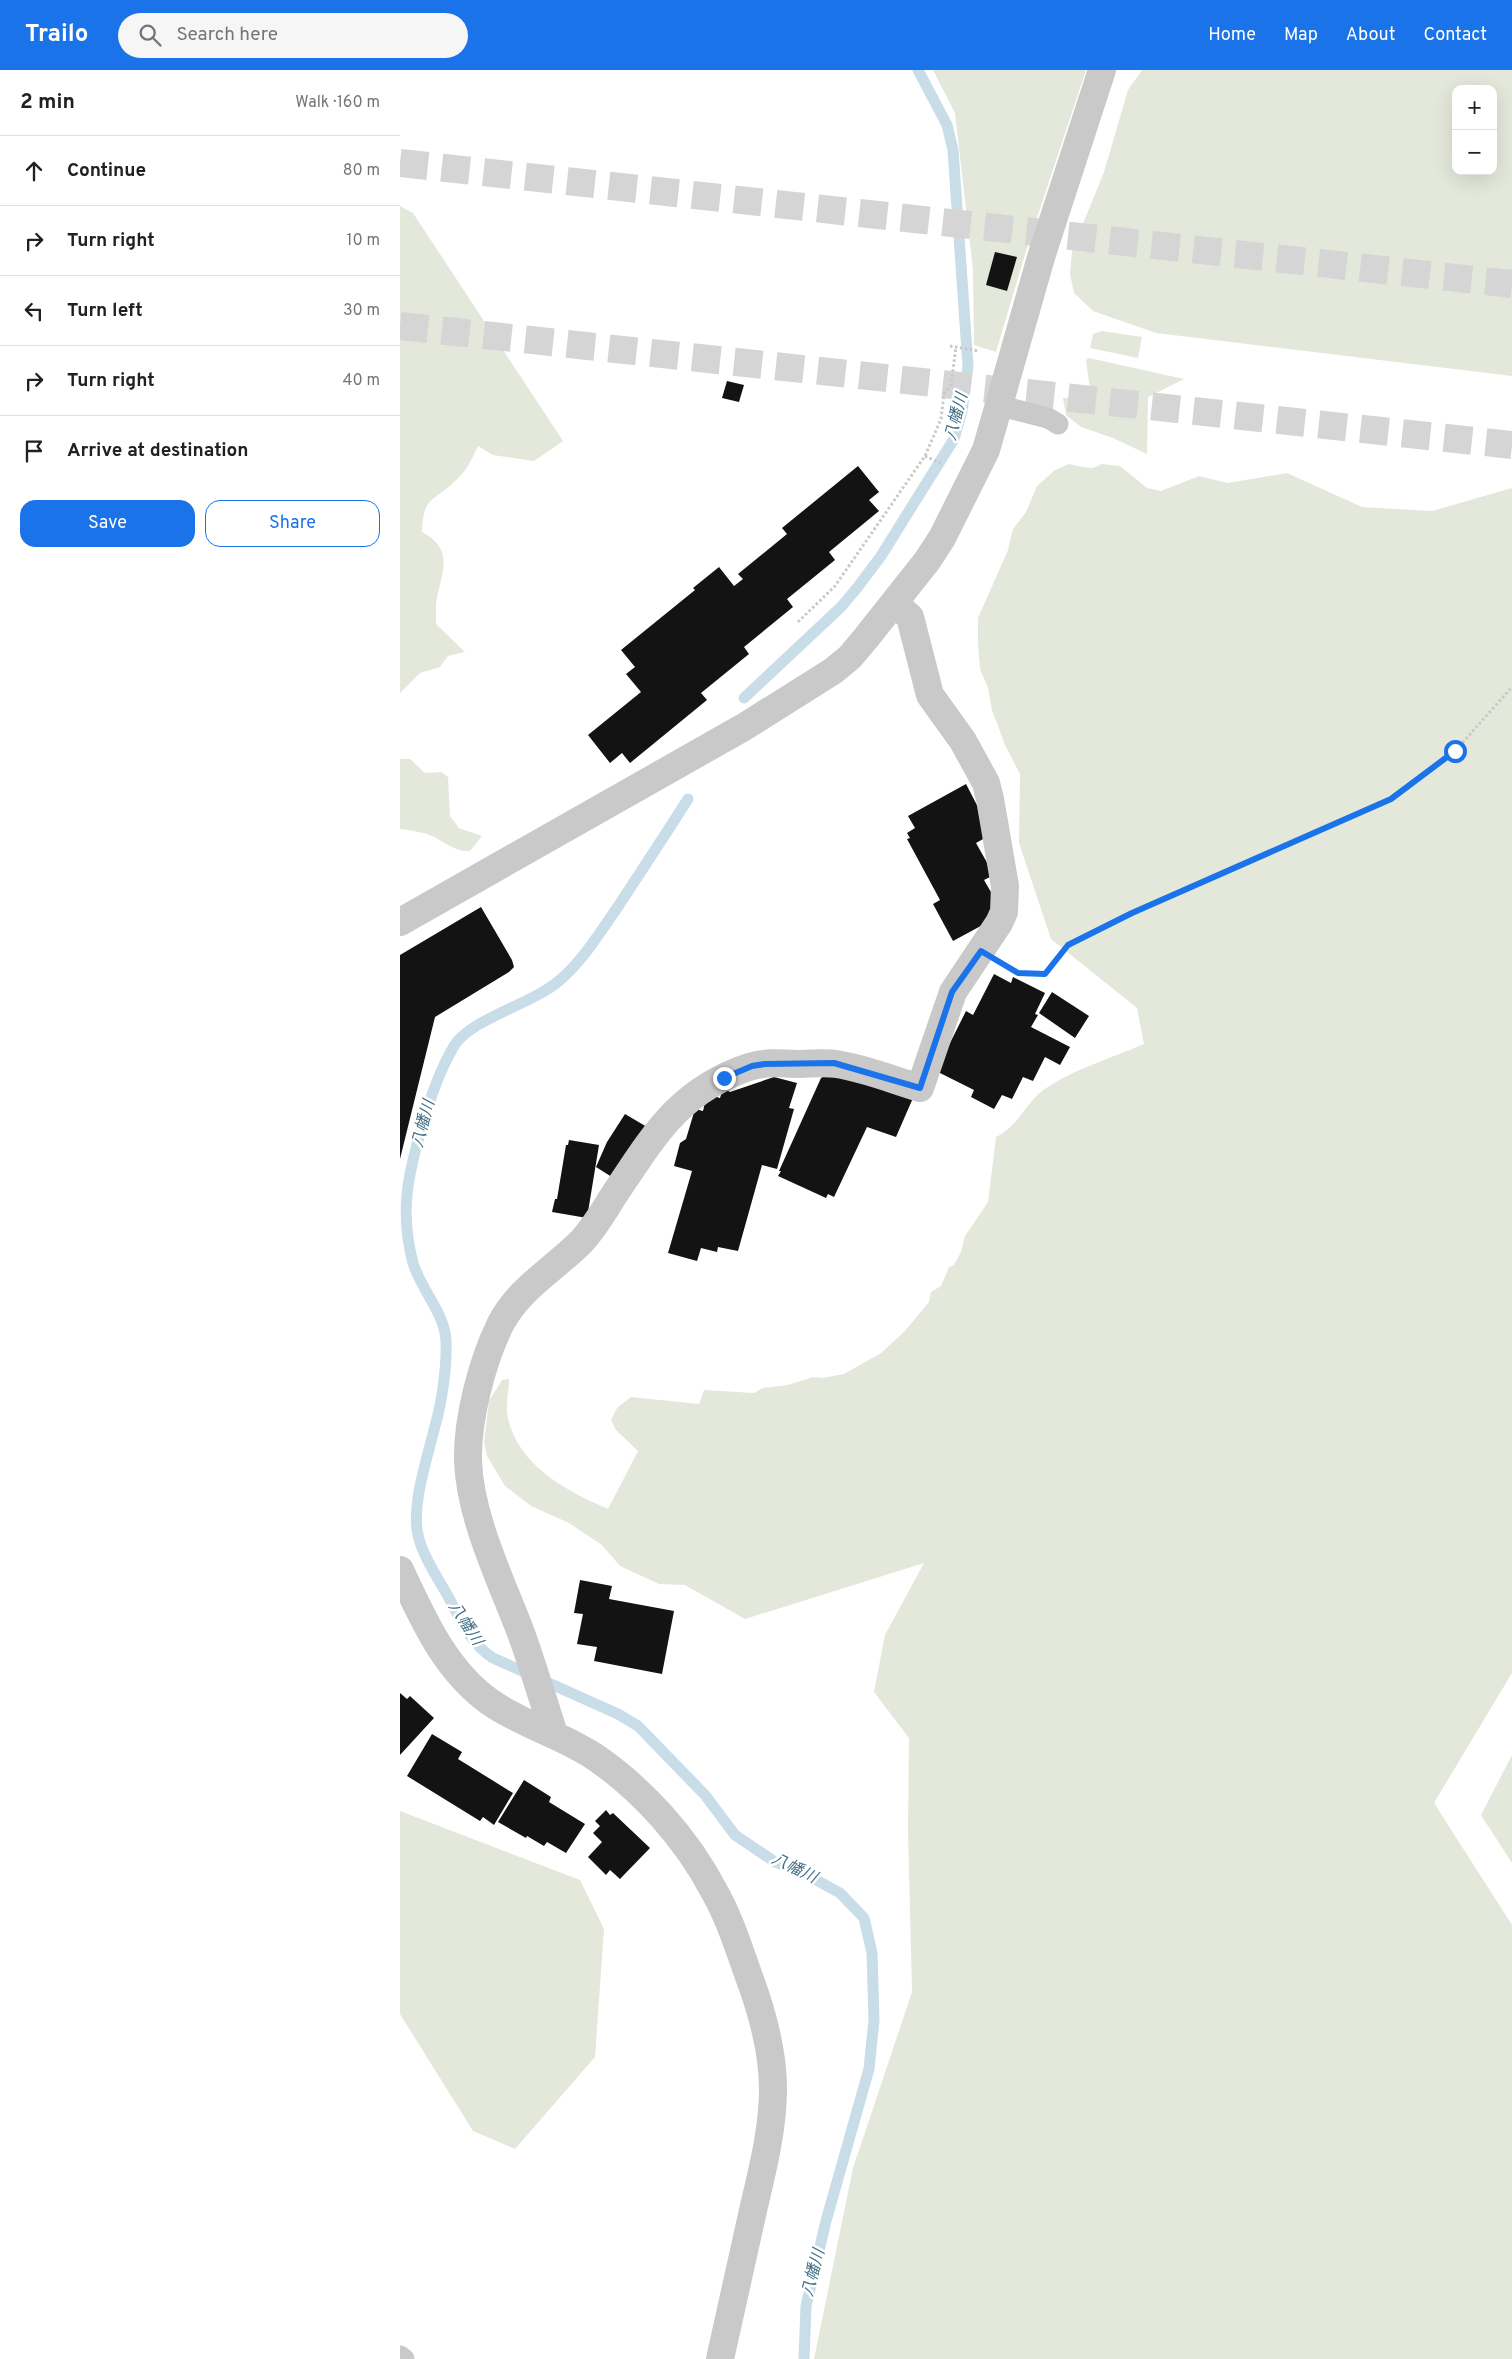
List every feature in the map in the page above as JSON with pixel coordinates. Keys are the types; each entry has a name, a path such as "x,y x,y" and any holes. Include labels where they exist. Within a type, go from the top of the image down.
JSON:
{"street":[{"path":"400,922 744,727 818,682 850,657 928,561 942,538 986,450 1042,254 1102,70"},
{"path":"554,1734 531,1660 489,1551 472,1492 468,1461 478,1391 501,1324 515,1302 531,1285 582,1241 657,1131 674,1111 696,1092 752,1066 778,1063 818,1065 834,1063 920,1088 952,992 981,951 1004,912 1005,899 986,783 963,741 930,695 910,617 894,603"},
{"path":"400,1570 430,1630 448,1660 462,1678 491,1702 595,1757 641,1796 694,1856 715,1891 732,1927 756,1995 766,2031 772,2062 773,2090 771,2120 760,2180 720,2359"}],"lane":[{"path":"1000,406 1048,418 1058,424"},
{"path":"400,2356 404,2359"}],"path":[{"path":"950,346 979,351"},
{"path":"798,622 835,586 926,456 941,419 944,394 951,385 957,347"},
{"path":"926,456 944,465"},
{"path":"981,951 1018,973 1045,974 1068,945 1132,913 1391,799 1455,751 1512,687"}],"shaded area":[{"path":"933,70 1086,70 1026,251 996,352 974,345 973,270 955,113"},
{"path":"1142,70 1512,70 1512,376 1156,333 1093,311 1074,293 1070,274 1072,251 1104,172 1128,90"},
{"path":"400,206 413,213 563,441 534,461 493,455 478,446 462,474 430,501 424,512 422,532 433,539 440,547 444,564 436,604 436,624 465,652 448,656 440,667 420,673 400,693"},
{"path":"1102,331 1142,337 1138,358 1090,348 1093,334"},
{"path":"1089,358 1184,379 1148,397 1147,454 1113,438 1081,427 1066,415 1063,398 1091,397 1086,360"},
{"path":"1069,464 1093,468 1102,464 1120,466 1147,488 1161,491 1199,476 1228,483 1287,473 1362,507 1432,511 1512,488 1512,1673 1434,1803 1512,1925 1512,2359 814,2359 853,2168 912,1992 908,1830 909,1738 874,1692 885,1635 924,1563 745,1619 685,1585 659,1584 620,1566 602,1545 569,1523 531,1506 505,1486 487,1456 484,1442 489,1401 502,1380 509,1379 507,1413 512,1431 520,1447 531,1461 560,1484 608,1509 638,1451 616,1430 611,1420 617,1408 631,1397 699,1404 704,1390 754,1393 763,1388 788,1385 813,1377 822,1378 844,1374 881,1353 904,1332 929,1302 931,1292 941,1286 949,1267 954,1265 961,1252 965,1236 988,1202 996,1137 1010,1128 1036,1097 1053,1084 1144,1044 1137,1008 1051,939 1019,843 1020,774 1005,745 992,710 988,688 980,669 978,618 1008,550 1013,529 1026,512 1037,486 1055,470"},
{"path":"400,759 410,759 425,773 441,772 448,777 450,816 459,828 482,836 470,851 455,848 424,833 400,829"},
{"path":"1512,1755 1512,1863 1481,1815"},
{"path":"400,1811 580,1880 604,1929 595,2057 515,2149 473,2131 400,2014"}],"building":[{"path":"995,252 1017,257 1007,291 986,285"},
{"path":"727,381 744,385 739,402 722,398"},
{"path":"858,466 879,492 869,500 879,511 829,552 835,560 787,599 793,607 744,647 749,654 701,693 707,700 630,763 622,753 610,763 588,735 641,692 626,674 635,667 621,650 695,590 693,588 719,567 734,586 743,579 738,574 787,534 782,528"},
{"path":"966,784 992,834 976,843 994,875 984,880 999,906 990,921 953,941 933,904 940,900 907,839 910,838 907,833 915,828 908,816"},
{"path":"481,907 512,960 514,967 509,972 435,1017 400,1159 400,955"},
{"path":"994,974 1011,983 1013,977 1045,993 1035,1014 1038,1015 1031,1027 1070,1047 1060,1065 1045,1057 1033,1081 1023,1077 1012,1099 1002,1095 994,1109 971,1097 974,1090 936,1071 966,1011 973,1015"},
{"path":"1052,992 1089,1016 1075,1038 1039,1013"},
{"path":"838,1068 913,1098 896,1137 867,1127 834,1197 828,1194 826,1198 778,1176 821,1078"},
{"path":"774,1077 797,1083 789,1108 794,1109 777,1169 762,1165 738,1251 718,1247 717,1252 701,1248 697,1261 668,1253 692,1171 674,1166 680,1143 686,1139 695,1109 703,1111 707,1094 720,1098 723,1088 730,1092"},
{"path":"625,1114 647,1127 615,1179 596,1167 607,1142"},
{"path":"569,1140 599,1145 587,1218 552,1212 555,1199 557,1199 566,1145 568,1145"},
{"path":"580,1580 612,1586 609,1599 674,1611 662,1674 594,1661 597,1647 577,1644 583,1614 574,1613"},
{"path":"400,1693 407,1699 410,1696 434,1718 400,1755"},
{"path":"432,1734 462,1752 458,1759 513,1793 494,1825 483,1817 480,1821 407,1776"},
{"path":"524,1780 551,1797 549,1802 585,1824 566,1853 547,1842 544,1846 527,1836 526,1838 498,1822"},
{"path":"606,1810 610,1815 613,1813 650,1848 620,1879 610,1870 606,1875 588,1857 602,1842 593,1833 600,1826 595,1821"}],"waterway":[{"name":"八幡川","path":"744,698 841,607 857,588 881,556 954,439 962,411 968,366 953,150 947,125 918,70"},
{"name":"八幡川","path":"688,799 619,905 577,963 548,989 487,1020 462,1036 448,1056 434,1087 412,1164 406,1212 409,1245 413,1263 421,1283 442,1321 445,1331 446,1361 438,1416 418,1495 416,1523 420,1543 431,1567 467,1631 485,1652 493,1658 618,1714 638,1726 705,1795 735,1835 775,1862 798,1870 840,1893 864,1918 872,1953 874,2020 869,2069 826,2221 806,2306 804,2359"}],"tunnel":[{"path":"400,163 1512,284"},
{"path":"400,326 1512,445"}],"route":[{"path":"724,1078 752,1066 765,1064 818,1065 834,1063 920,1088 935,1049 952,992 981,951 1018,973 1045,974 1068,945 1132,913 1391,799 1455,751"}]}
